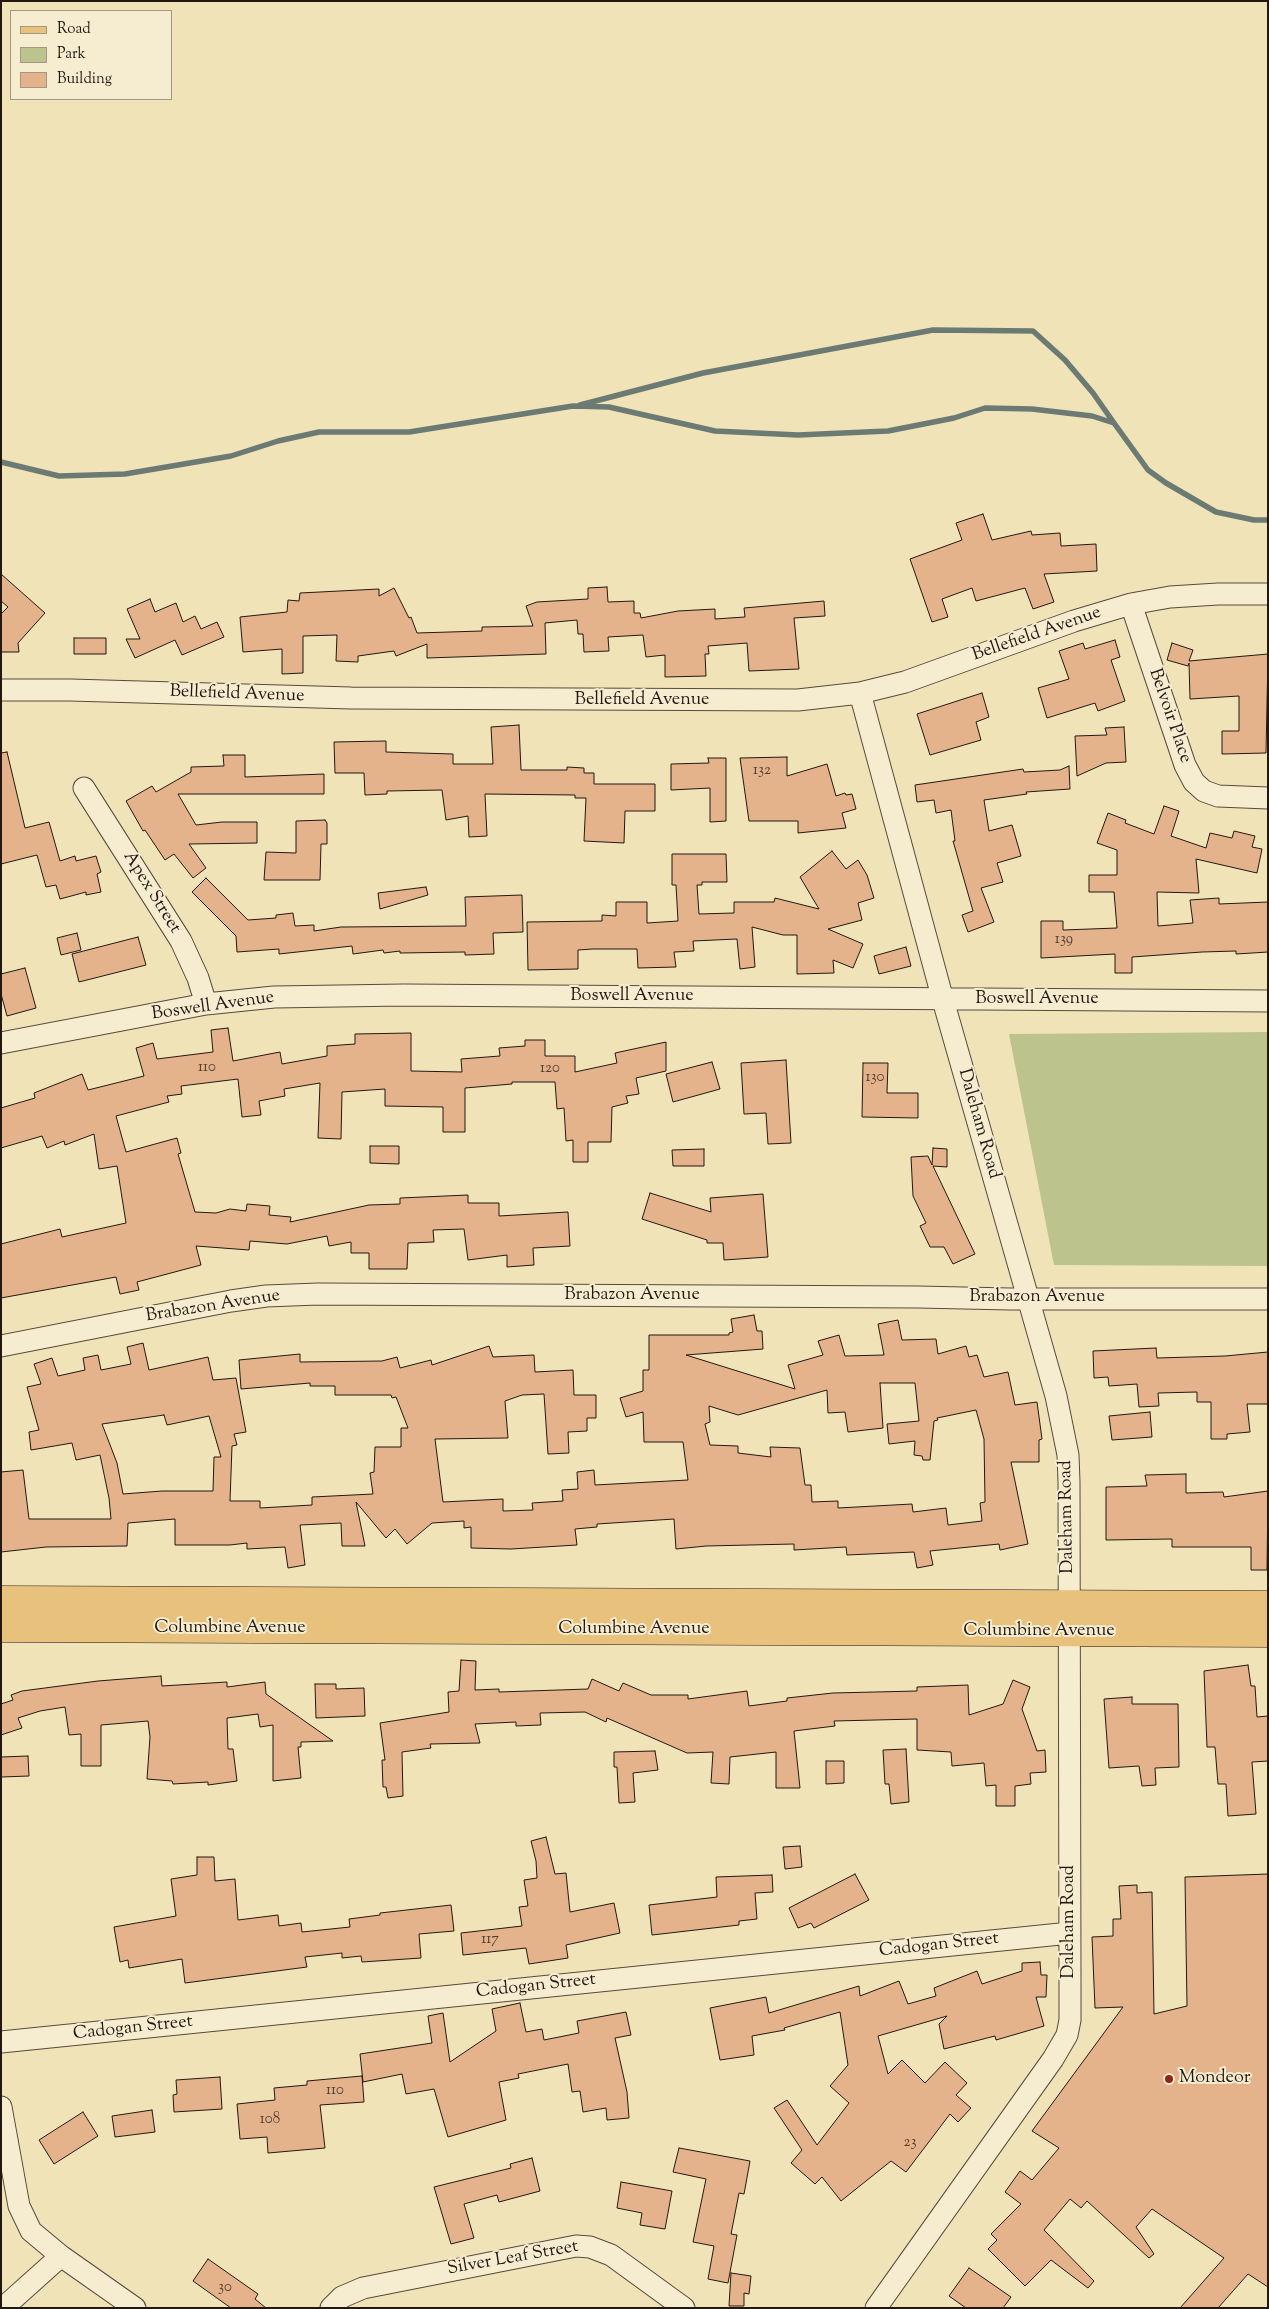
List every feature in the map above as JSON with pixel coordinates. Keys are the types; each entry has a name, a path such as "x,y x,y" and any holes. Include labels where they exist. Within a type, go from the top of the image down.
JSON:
{"main road":[{"name":"Columbine Avenue","path":"1,1600 305,1616 678,1630 1268,1633"},
{"name":"Columbine Avenue","path":"1,1628 679,1603 1268,1605"},
{"path":"678,1630 679,1603"}],"street":[{"name":"Bellefield Avenue","path":"1,690 70,690 351,698 663,701 798,700 860,693 905,682 1074,621 1131,604 1180,596 1268,594"},
{"name":"Belvoir Place","path":"1131,604 1184,766 1194,782 1204,791 1218,796 1268,798"},
{"name":"Daleham Road","path":"860,693 943,1000 1056,1396 1068,1455 1071,1632 1070,2020 1067,2035 1062,2045 876,2308"},
{"name":"Apex Street","path":"84,788 181,941 198,978 206,1004"},
{"name":"Boswell Avenue","path":"1,1043 241,999 349,995 1268,1001"},
{"name":"Brabazon Avenue","path":"1,1346 231,1301 266,1296 318,1294 1268,1299"},
{"name":"Cadogan Street","path":"1,2042 1070,1933"},
{"path":"1,2106 19,2206 31,2231 60,2256 135,2308"},
{"name":"Silver Leaf Street","path":"331,2308 342,2297 363,2288 563,2247 590,2246 611,2255 684,2308"},
{"path":"3,2308 60,2256"}],"green space":[{"path":"1268,1032 1268,1266 1054,1265 1009,1034"}],"building":[{"path":"983,514 992,540 1031,531 1032,535 1060,533 1061,546 1096,544 1097,571 1044,574 1054,602 1033,609 1025,588 976,601 972,588 942,599 948,617 932,622 910,559 962,540 956,523"},
{"path":"1,574 45,613 18,643 19,652 1,652 1,614 8,607 1,601"},
{"path":"607,587 608,602 634,601 634,613 640,613 641,618 678,611 715,609 715,619 745,617 744,608 824,601 825,616 794,618 799,669 749,671 747,643 708,646 709,654 705,654 706,676 665,677 665,655 646,657 643,635 608,637 609,651 584,652 583,634 578,634 577,620 545,623 546,654 427,658 427,644 396,656 394,651 358,656 358,662 336,661 337,635 303,636 303,673 282,674 282,649 243,652 240,617 287,612 288,600 299,601 300,593 379,589 379,596 394,588 409,618 411,617 417,633 482,631 482,627 533,626 526,606 537,602 588,599 588,588"},
{"path":"150,599 155,612 176,603 183,622 195,616 201,629 217,622 224,637 182,655 175,640 135,658 126,639 140,639 127,609"},
{"path":"74,638 106,638 106,654 74,654"},
{"path":"1115,640 1120,657 1111,660 1125,701 1098,711 1095,703 1047,718 1038,688 1069,679 1059,651 1083,643 1085,649"},
{"path":"1172,643 1193,650 1189,661 1268,654 1266,753 1222,754 1222,731 1239,731 1239,696 1190,699 1189,663 1188,666 1167,660"},
{"path":"982,693 989,717 976,722 981,740 930,755 917,714"},
{"path":"519,725 521,770 567,770 567,767 584,768 584,773 594,773 594,784 655,784 655,811 625,811 624,843 584,841 586,798 575,798 575,795 485,794 487,836 469,837 468,816 446,820 442,790 387,791 387,794 365,795 364,773 335,773 334,742 386,741 386,752 453,754 453,764 493,764 491,727"},
{"path":"1124,727 1126,762 1106,763 1077,776 1075,736 1107,735 1105,728"},
{"path":"7,752 25,828 49,822 60,861 75,856 76,861 96,856 101,872 97,874 101,892 86,895 86,892 60,899 56,885 46,887 37,855 1,864 1,753"},
{"path":"223,755 245,755 245,777 324,774 324,794 178,794 196,825 222,822 257,822 257,843 189,844 206,868 193,878 174,854 165,860 145,830 143,831 126,801 152,786 156,792 191,772 191,767 224,766"},
{"path":"787,757 787,776 827,764 836,796 845,793 846,795 852,794 856,809 842,813 846,828 798,833 798,821 749,821 740,758"},
{"path":"708,758 726,758 726,821 710,822 710,788 671,790 671,764 709,763"},
{"path":"1069,766 1070,789 1026,792 1027,794 984,800 989,831 1012,825 1021,856 997,863 1003,882 981,888 994,922 968,932 962,915 973,911 953,841 955,841 951,810 936,813 934,800 917,802 915,785 1023,769 1024,772 1060,770"},
{"path":"1164,806 1179,811 1171,836 1206,848 1210,833 1232,838 1234,831 1255,836 1252,847 1262,849 1257,873 1196,859 1199,893 1157,892 1158,926 1193,923 1190,900 1219,898 1219,904 1268,902 1268,952 1236,954 1236,951 1202,952 1132,957 1132,973 1115,973 1115,954 1041,958 1041,921 1063,921 1063,930 1117,928 1114,892 1089,892 1089,875 1117,875 1117,850 1097,843 1108,813 1126,820 1125,823 1154,834"},
{"path":"325,820 327,823 327,844 321,844 320,880 264,880 266,852 296,853 296,821"},
{"path":"832,851 846,869 858,860 867,875 874,898 858,903 862,920 828,929 863,944 853,968 833,960 834,973 797,974 797,935 783,935 752,927 755,967 740,969 737,939 693,941 694,951 674,952 676,967 638,968 637,949 593,949 578,950 578,969 528,970 527,922 602,921 602,915 616,916 616,902 647,902 647,923 678,921 676,885 672,885 672,854 726,854 727,882 702,882 702,885 697,885 699,914 734,913 734,902 774,902 775,898 819,909 800,877"},
{"path":"206,878 248,920 276,918 276,915 293,913 295,926 314,925 314,931 341,927 466,926 465,897 522,895 523,932 493,933 494,954 465,955 465,952 400,953 400,951 384,953 383,950 353,954 352,946 279,954 279,949 237,952 236,936 192,892"},
{"path":"426,887 428,895 380,909 378,893"},
{"path":"77,933 81,950 61,955 57,938"},
{"path":"138,937 146,965 79,982 72,954"},
{"path":"906,947 911,966 879,974 874,956"},
{"path":"25,968 36,1008 7,1016 1,994 1,974"},
{"path":"228,1028 233,1061 280,1052 282,1064 327,1056 327,1046 355,1044 355,1034 411,1033 411,1071 462,1072 461,1059 500,1056 499,1048 525,1046 525,1040 545,1040 545,1056 575,1056 575,1072 617,1063 615,1053 666,1042 666,1071 636,1078 639,1094 626,1096 628,1103 612,1107 611,1142 588,1142 588,1162 573,1162 573,1140 566,1141 564,1108 557,1109 555,1082 512,1082 512,1084 465,1088 465,1132 443,1132 443,1107 385,1106 385,1089 342,1092 341,1139 318,1138 320,1083 284,1089 285,1096 259,1101 261,1115 242,1117 238,1079 181,1086 182,1094 167,1096 169,1102 116,1116 126,1152 177,1138 181,1153 178,1154 195,1212 216,1213 230,1209 246,1211 247,1204 270,1206 269,1215 291,1217 290,1222 369,1205 400,1204 400,1198 468,1195 468,1203 499,1203 499,1216 568,1212 570,1246 533,1248 534,1265 507,1267 507,1255 468,1260 464,1229 433,1230 434,1242 408,1243 407,1269 369,1269 369,1253 351,1253 351,1242 329,1246 327,1236 287,1244 250,1241 249,1250 196,1246 201,1265 137,1282 139,1290 120,1294 116,1277 1,1298 1,1244 60,1229 62,1237 126,1223 117,1166 99,1169 94,1134 65,1145 64,1141 47,1148 42,1136 1,1148 1,1108 35,1098 34,1093 82,1074 88,1090 144,1076 136,1048 153,1043 157,1059 213,1052 211,1030"},
{"path":"786,1060 791,1143 768,1144 766,1113 744,1114 741,1063"},
{"path":"712,1062 720,1089 673,1102 666,1074"},
{"path":"863,1063 888,1063 887,1093 918,1093 918,1118 862,1117"},
{"path":"370,1146 399,1146 399,1164 370,1163"},
{"path":"933,1148 947,1149 947,1167 933,1166 975,1254 953,1264 944,1247 930,1247 920,1226 926,1223 913,1196 911,1157 928,1156 932,1165"},
{"path":"704,1149 704,1166 673,1166 672,1150"},
{"path":"650,1193 711,1212 710,1198 763,1194 768,1257 724,1260 723,1243 707,1243 707,1240 642,1219"},
{"path":"754,1315 757,1331 762,1331 763,1349 686,1355 795,1389 788,1365 823,1355 818,1341 839,1335 845,1356 884,1355 878,1324 898,1320 902,1340 936,1339 938,1354 966,1346 969,1357 977,1355 984,1377 1008,1372 1015,1405 1037,1402 1042,1439 1039,1440 1039,1462 1011,1462 1028,1544 1000,1550 999,1544 930,1551 933,1565 917,1568 914,1552 847,1555 846,1547 794,1550 794,1544 706,1546 676,1549 674,1519 597,1524 597,1527 575,1529 577,1545 511,1549 471,1548 471,1527 464,1528 464,1521 432,1523 407,1544 395,1529 386,1538 356,1502 365,1546 342,1546 341,1523 300,1525 305,1565 288,1568 285,1547 247,1549 247,1543 230,1545 175,1545 175,1519 128,1523 127,1546 46,1547 1,1552 1,1472 23,1470 29,1519 111,1519 109,1498 100,1455 76,1460 72,1443 31,1450 29,1432 39,1430 27,1387 41,1384 34,1364 52,1358 58,1376 85,1370 83,1358 98,1355 101,1370 131,1364 127,1347 143,1343 149,1370 208,1357 213,1380 236,1378 246,1432 234,1434 237,1445 232,1446 230,1501 260,1501 260,1508 312,1505 312,1497 373,1494 370,1473 374,1472 375,1447 401,1447 401,1428 408,1428 396,1397 392,1398 391,1395 335,1395 335,1386 310,1386 310,1383 241,1389 239,1360 300,1354 300,1362 382,1361 397,1357 400,1368 431,1360 432,1365 489,1346 493,1357 534,1355 535,1372 573,1370 574,1395 596,1395 596,1418 587,1418 587,1431 568,1432 569,1453 548,1454 544,1394 522,1395 505,1401 508,1438 435,1439 443,1502 503,1499 503,1511 533,1510 532,1503 563,1501 562,1490 578,1489 577,1472 594,1470 595,1485 688,1480 683,1442 644,1442 643,1412 626,1417 620,1398 643,1391 643,1370 649,1370 649,1335 729,1335 729,1333 733,1332 731,1319","holes":["880,1383 915,1383 919,1421 887,1424 889,1444 915,1441 914,1455 922,1456 923,1460 930,1460 934,1421 938,1420 937,1418 976,1410 984,1439 985,1502 980,1503 982,1521 948,1525 946,1508 913,1512 912,1504 838,1508 838,1501 812,1502 811,1485 805,1485 800,1448 770,1447 771,1457 738,1453 738,1446 710,1445 705,1424 710,1422 709,1406 738,1415 827,1390 828,1413 845,1412 848,1432 883,1428","164,1415 167,1425 209,1416 221,1457 214,1457 213,1491 162,1491 123,1494 117,1463 102,1424"]},
{"path":"1156,1348 1157,1358 1225,1356 1268,1352 1268,1404 1247,1404 1250,1432 1227,1434 1227,1439 1211,1439 1211,1402 1197,1402 1197,1392 1158,1393 1159,1406 1139,1407 1137,1384 1109,1386 1108,1377 1094,1378 1093,1351"},
{"path":"1150,1412 1152,1437 1112,1440 1109,1416"},
{"path":"1186,1474 1186,1493 1223,1492 1224,1497 1268,1491 1267,1570 1251,1570 1251,1547 1172,1547 1172,1539 1106,1540 1106,1487 1147,1486 1145,1475"},
{"path":"461,1660 476,1661 475,1690 499,1689 499,1692 588,1689 592,1679 619,1691 623,1683 651,1695 688,1695 688,1699 747,1691 749,1706 787,1701 787,1698 833,1693 917,1691 917,1687 968,1685 969,1715 1003,1704 1013,1680 1030,1687 1022,1709 1037,1751 1045,1750 1046,1772 1030,1773 1031,1784 1015,1786 1015,1806 996,1806 996,1785 986,1786 984,1763 952,1766 951,1752 917,1750 917,1719 834,1721 835,1726 794,1731 800,1788 776,1788 776,1752 730,1757 729,1784 711,1783 713,1752 687,1753 607,1718 606,1722 585,1712 540,1713 541,1725 516,1726 516,1722 475,1724 480,1743 430,1744 431,1748 402,1752 403,1796 388,1798 386,1787 383,1787 382,1760 385,1760 380,1723 449,1712 448,1692 459,1691"},
{"path":"1248,1665 1251,1686 1255,1686 1257,1717 1268,1716 1268,1761 1252,1762 1256,1814 1228,1816 1226,1784 1218,1784 1215,1747 1207,1747 1204,1671"},
{"path":"161,1676 162,1686 227,1682 227,1687 265,1682 266,1694 333,1741 301,1742 301,1747 298,1747 301,1778 273,1781 273,1725 260,1727 258,1714 227,1718 228,1749 233,1749 237,1781 208,1785 208,1782 173,1784 172,1781 147,1779 150,1737 148,1721 101,1725 101,1766 81,1766 81,1734 69,1735 65,1707 40,1711 18,1718 22,1728 1,1735 1,1704 13,1700 11,1695 22,1691 98,1681"},
{"path":"315,1684 336,1684 336,1689 364,1688 365,1716 316,1718"},
{"path":"1132,1697 1132,1704 1178,1704 1179,1767 1155,1768 1156,1785 1142,1786 1139,1766 1109,1768 1104,1699"},
{"path":"906,1749 909,1802 891,1804 889,1784 885,1784 883,1750"},
{"path":"655,1751 658,1770 633,1773 635,1802 619,1803 617,1767 614,1767 614,1752"},
{"path":"28,1756 29,1776 1,1777 1,1757"},
{"path":"826,1761 844,1761 844,1783 826,1784"},
{"path":"546,1837 555,1874 566,1873 570,1912 614,1903 620,1933 566,1945 568,1958 529,1964 526,1948 463,1955 461,1933 522,1926 519,1907 528,1906 524,1880 537,1878 536,1861 531,1841"},
{"path":"800,1846 802,1867 785,1869 783,1847"},
{"path":"197,1857 214,1857 215,1881 235,1879 238,1920 278,1915 279,1926 301,1923 302,1932 350,1927 349,1919 380,1915 380,1913 451,1905 454,1931 419,1934 421,1958 362,1962 361,1956 342,1958 342,1953 305,1957 307,1967 185,1983 182,1959 129,1968 128,1960 120,1962 114,1927 176,1916 171,1879 197,1875"},
{"path":"855,1874 869,1900 814,1928 811,1923 798,1928 789,1908"},
{"name":"Mondeor","path":"1268,1874 1268,2287 1248,2274 1218,2308 1180,2308 1224,2258 1152,2209 1136,2227 1154,2254 1149,2258 1087,2201 1081,2208 1070,2199 1044,2230 1094,2281 1088,2288 1051,2260 1025,2286 988,2249 997,2240 991,2234 1021,2204 1005,2192 1020,2171 1032,2180 1059,2148 1032,2131 1123,2007 1095,2008 1092,1937 1113,1936 1113,1919 1121,1919 1119,1886 1137,1885 1137,1893 1152,1892 1154,2014 1187,2006 1185,1877"},
{"path":"772,1875 773,1892 755,1893 757,1919 739,1921 739,1925 652,1935 649,1905 717,1897 716,1877"},
{"path":"1040,1962 1041,1975 1047,1975 1046,1997 1036,1997 1044,2026 996,2040 995,2036 944,2049 939,2024 947,2016 878,2036 888,2074 902,2060 925,2083 945,2062 967,2083 956,2095 971,2108 958,2122 950,2114 906,2172 891,2161 841,2201 822,2177 815,2184 791,2163 802,2150 774,2108 787,2100 817,2145 849,2103 830,2086 848,2065 840,2012 784,2028 785,2030 752,2036 754,2055 720,2060 710,2008 766,1997 769,2013 859,1986 860,1996 899,1981 908,2004 936,1996 934,1988 977,1971 982,1984 1022,1971 1022,1963"},
{"path":"520,2003 526,2032 542,2029 544,2040 579,2033 577,2021 626,2012 631,2035 615,2038 627,2092 629,2118 607,2120 606,2108 583,2112 580,2091 572,2092 568,2064 518,2074 519,2078 499,2082 506,2120 448,2137 434,2089 406,2094 402,2074 363,2082 360,2054 432,2043 428,2016 443,2013 450,2062 496,2031 492,2009"},
{"path":"362,2076 364,2102 320,2105 325,2148 268,2153 267,2137 240,2139 237,2104 275,2100 274,2088 307,2085 307,2081"},
{"path":"220,2077 222,2109 174,2112 173,2095 177,2094 176,2080"},
{"path":"152,2110 155,2132 115,2137 112,2116"},
{"path":"83,2112 98,2136 54,2164 39,2140"},
{"path":"679,2148 750,2161 744,2194 739,2193 731,2234 737,2235 728,2283 708,2279 714,2246 693,2242 706,2179 673,2172"},
{"path":"532,2158 540,2191 499,2202 497,2195 464,2204 474,2238 451,2244 434,2187 511,2168 510,2164"},
{"path":"621,2182 672,2191 665,2229 640,2225 642,2213 617,2208"},
{"path":"208,2259 258,2294 255,2299 266,2308 231,2308 193,2281"},
{"path":"969,2268 1011,2297 1003,2308 966,2308 949,2296"},
{"path":"731,2273 751,2276 749,2294 744,2293 744,2306 729,2306"}],"waterway":[{"path":"580,405 703,373 933,330 1033,331 1065,360 1093,393 1114,423"},
{"path":"1,462 59,476 125,474 231,456 278,441 319,432 409,432 573,406 609,407 715,431 798,435 888,431 954,418 985,408 1032,409 1092,416 1114,423 1148,470 1166,483 1216,512 1254,520 1268,520"}],"place":[{"name":"Mondeor","path":"1169,2079"}]}
